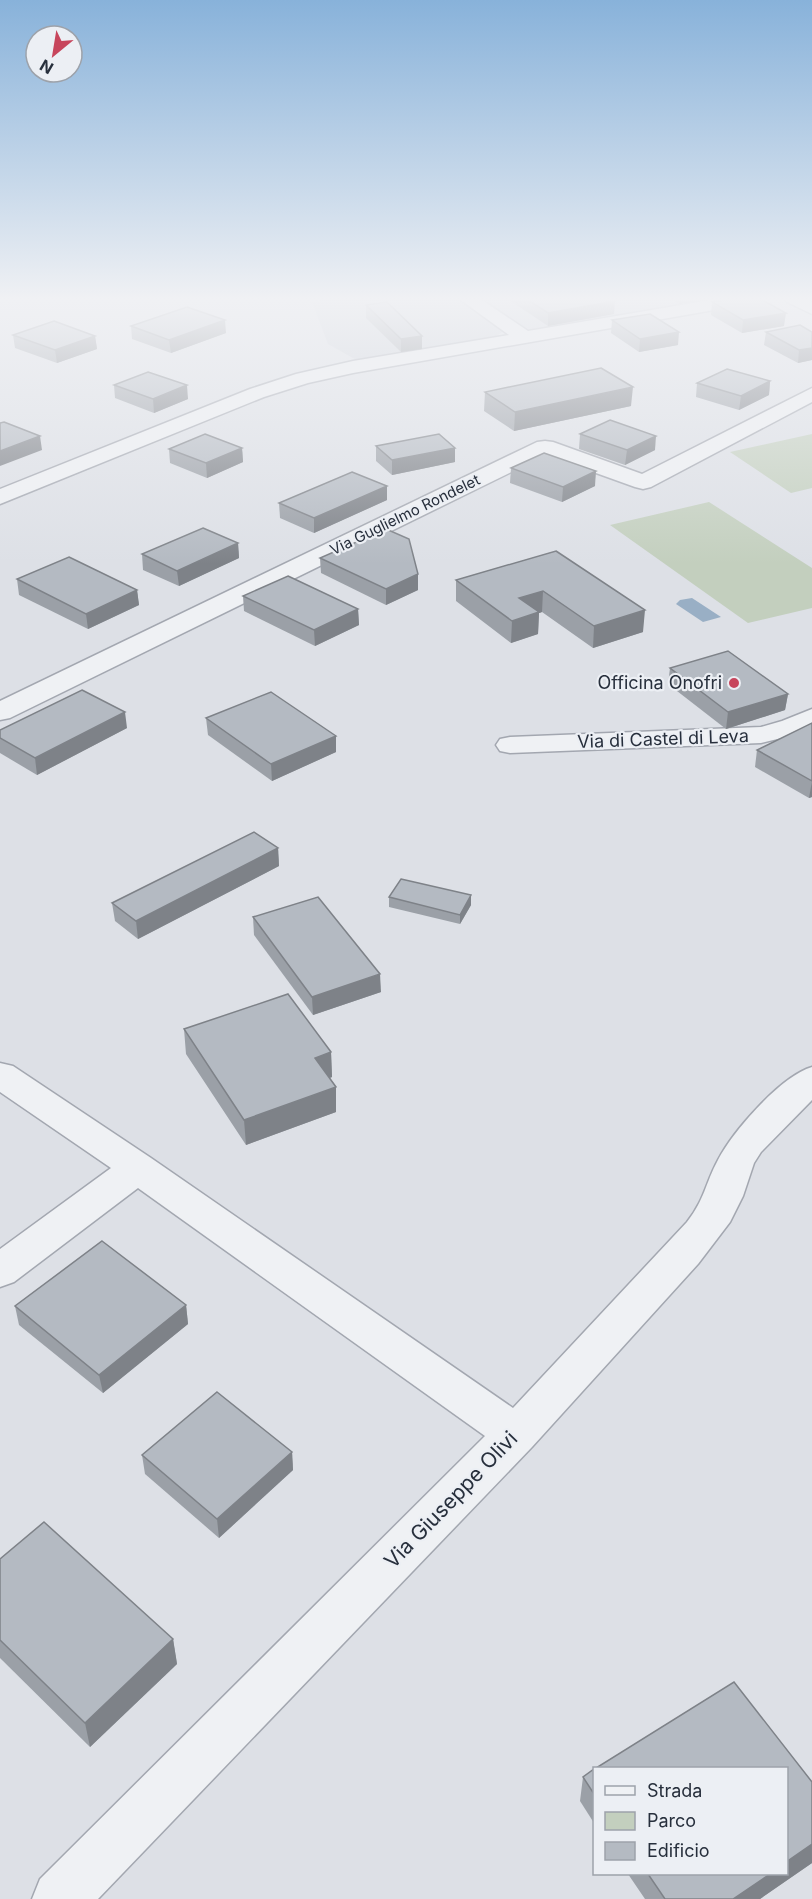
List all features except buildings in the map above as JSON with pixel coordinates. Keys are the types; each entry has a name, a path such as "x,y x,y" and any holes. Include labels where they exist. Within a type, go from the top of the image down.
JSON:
{"street":[{"path":"0,497 233,402 278,387"},
{"name":"Via Guglielmo Rondelet","path":"0,712 545,447 643,482 812,394"},
{"name":"Via di Castel di Leva","path":"510,745 761,735 792,727 812,717"},
{"path":"0,1075 138,1168 516,1434"},
{"name":"Via Giuseppe Olivi","path":"60,1899 516,1434 708,1225 724,1196 734,1164 746,1145 812,1079"},
{"path":"0,1271 138,1168"}],"green space":[{"path":"812,434 812,488 791,493 730,452"},
{"path":"709,502 812,568 812,608 748,623 610,525"}],"water":[{"path":"692,598 721,617 703,622 676,604 680,600"}],"place":[{"name":"Officina Onofri","path":"734,683"}]}
